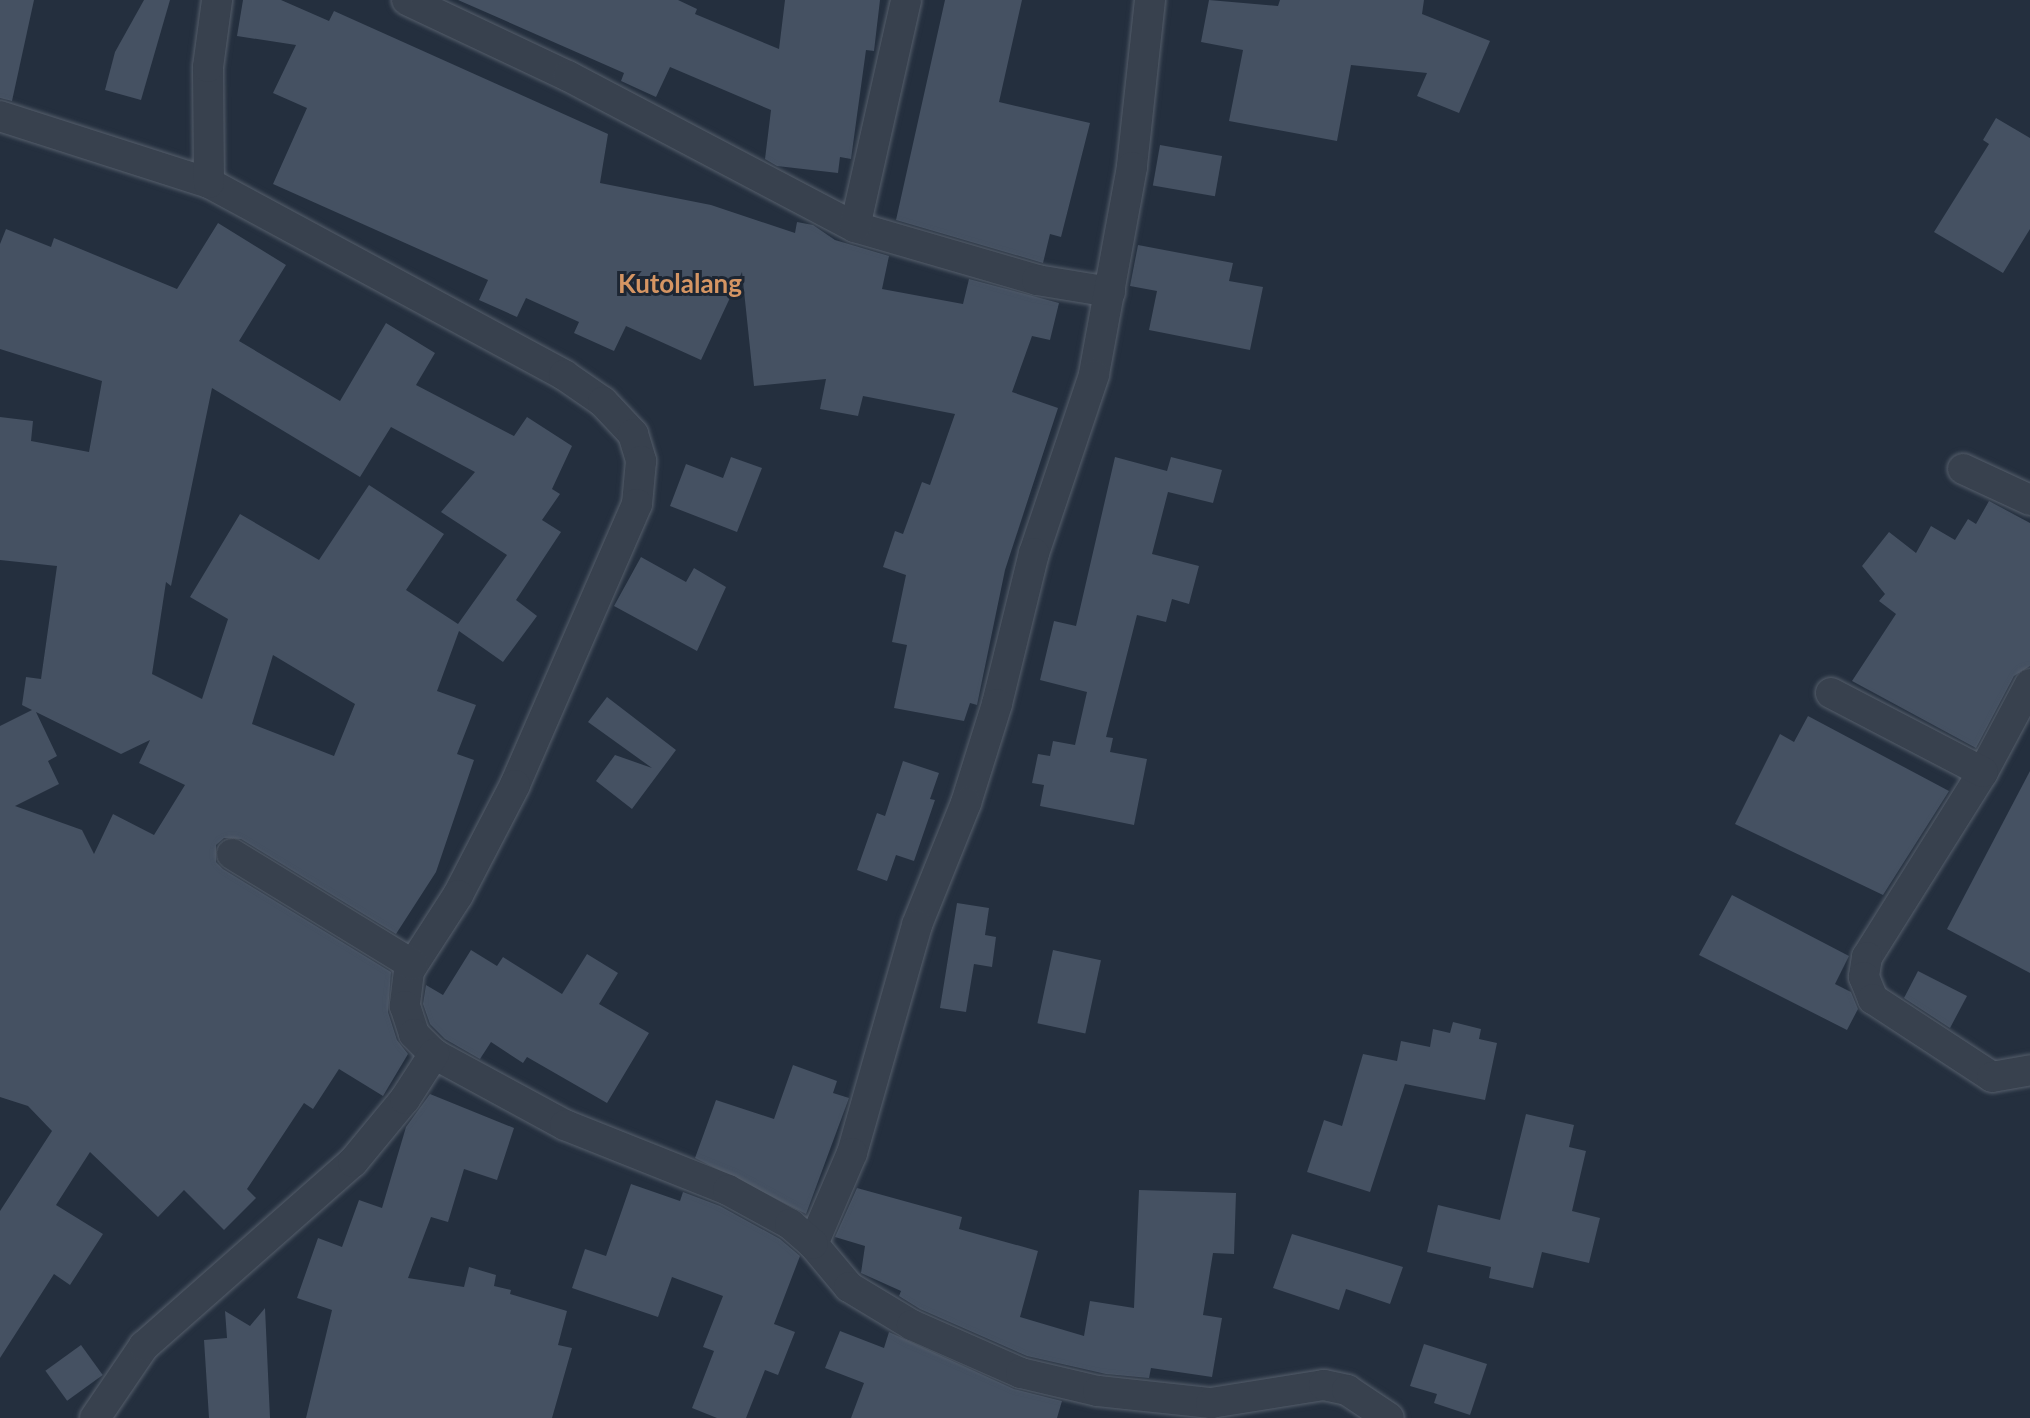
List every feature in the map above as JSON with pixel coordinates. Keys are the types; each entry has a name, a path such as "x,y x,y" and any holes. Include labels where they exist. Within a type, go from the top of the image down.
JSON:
{"street":[{"path":"209,183 208,67 217,0"},
{"path":"407,0 568,76 855,227 1037,280 1110,292"},
{"path":"855,227 906,0"},
{"path":"813,1244 852,1153 917,925 966,803 997,704 1034,553 1094,375 1132,167 1150,0"},
{"path":"0,116 209,183 564,375 603,402 633,434 641,461 637,504 515,785 458,895 413,965 405,1006 414,1034 434,1054 565,1125 728,1190 790,1224 813,1244 849,1287 912,1325 1021,1373 1098,1391 1211,1403 1324,1385 1347,1390 1389,1418"},
{"path":"1963,469 2030,500"},
{"path":"2030,684 1983,772 1867,957 1864,977 1873,999 1992,1077 2030,1070"},
{"path":"1831,693 1983,772"},
{"path":"232,854 413,965"},
{"path":"95,1418 144,1346 353,1162 405,1099 434,1054"}],"building":[{"path":"0,0 34,0 12,101 0,98"},
{"path":"144,0 170,0 141,100 105,90 115,52"},
{"path":"243,0 281,0 329,21 334,11 608,134 600,183 711,205 795,233 797,222 813,225 835,240 889,256 882,289 963,304 969,279 1059,303 1050,340 1032,336 1012,392 1058,408 1005,570 977,705 970,703 964,721 894,708 907,645 892,642 906,575 883,567 895,531 903,534 922,482 930,485 955,414 863,396 858,416 820,409 826,379 754,386 742,272 701,360 626,326 614,351 574,333 579,322 526,298 517,317 479,300 488,280 273,184 307,108 273,93 296,45 237,36"},
{"path":"458,0 678,0 697,9 695,14 779,49 785,0 880,0 874,51 866,50 851,159 840,157 838,173 777,166 765,159 771,110 670,67 656,97 621,81 624,73"},
{"path":"945,0 1022,0 999,102 1090,123 1061,237 1050,234 1043,263 896,220"},
{"path":"1209,0 1278,6 1280,0 1424,0 1422,14 1490,41 1459,113 1417,96 1427,73 1351,65 1337,141 1229,121 1243,50 1201,42"},
{"path":"1996,118 2030,138 2030,229 2003,273 1934,232 1989,144 1983,140"},
{"path":"1160,145 1222,156 1215,196 1153,185"},
{"path":"218,223 286,265 239,341 340,401 386,323 435,353 416,385 514,436 527,417 572,446 552,489 560,494 542,520 561,532 516,600 537,616 503,662 459,631 437,691 476,705 457,754 474,760 436,872 396,934 241,839 224,838 216,845 216,862 223,869 391,972 388,1012 397,1040 408,1054 383,1096 339,1069 313,1109 304,1103 247,1189 256,1198 224,1230 184,1190 158,1217 90,1152 56,1205 103,1234 70,1285 54,1274 0,1358 0,1211 52,1131 28,1106 0,1097 0,726 32,710 22,705 26,677 41,679 57,566 0,560 0,417 33,421 31,441 89,452 102,381 0,349 0,244 6,229 51,247 54,238 177,289","holes":["212,388 360,477 391,427 475,472 441,512 507,555 458,624 406,590 444,534 369,485 319,560 240,514 190,597 228,619 202,699 152,674 166,582 171,586","273,655 355,704 334,756 252,724","36,712 121,754 150,740 139,763 185,785 154,835 113,814 94,854 82,830 15,806 59,784 48,761 57,756"]},
{"path":"1138,245 1233,263 1229,281 1263,287 1250,350 1149,330 1157,291 1130,286"},
{"path":"731,457 762,468 737,532 670,506 686,464 723,478"},
{"path":"1115,457 1167,471 1171,457 1222,470 1213,503 1168,492 1152,554 1199,566 1189,604 1172,599 1166,622 1137,615 1106,737 1113,738 1110,752 1147,759 1134,825 1040,806 1044,785 1032,783 1038,754 1050,756 1053,741 1075,745 1087,692 1040,680 1054,621 1076,626"},
{"path":"1989,501 2030,523 2030,666 2014,676 1976,748 1852,681 1896,614 1879,601 1885,594 1862,566 1889,532 1916,553 1931,526 1955,540 1968,519 1976,524"},
{"path":"641,557 686,582 694,568 726,587 697,651 614,606"},
{"path":"607,697 676,750 632,809 596,781 615,755 652,768 588,722"},
{"path":"1808,716 1949,791 1883,895 1735,824 1780,734 1794,742"},
{"path":"903,761 939,773 930,799 935,800 914,861 896,855 887,881 857,870 877,813 885,816"},
{"path":"2030,771 2030,973 1947,929"},
{"path":"1732,895 1849,956 1835,984 1851,992 1858,1009 1847,1030 1699,955"},
{"path":"957,903 989,908 985,935 996,937 992,967 974,964 966,1012 940,1008"},
{"path":"471,950 497,966 503,957 562,994 587,954 618,973 599,1004 649,1033 607,1103 527,1057 523,1063 491,1042 480,1059 445,1039 430,1024 423,1004 426,985 443,995"},
{"path":"1053,950 1101,960 1085,1034 1037,1023"},
{"path":"1918,971 1967,996 1950,1028 1904,998"},
{"path":"1453,1022 1481,1029 1479,1039 1497,1043 1485,1100 1405,1084 1370,1192 1307,1172 1324,1120 1342,1126 1363,1054 1397,1061 1401,1041 1430,1047 1433,1029 1450,1033"},
{"path":"793,1065 837,1081 833,1093 849,1098 806,1214 695,1158 716,1100 774,1119"},
{"path":"430,1094 514,1128 497,1180 464,1169 448,1222 431,1217 408,1278 464,1287 469,1267 496,1275 494,1286 511,1290 510,1294 567,1311 558,1345 572,1348 552,1418 306,1418 332,1310 297,1298 318,1238 342,1247 359,1200 382,1208 406,1127"},
{"path":"1526,1114 1574,1125 1569,1147 1586,1151 1572,1211 1600,1218 1589,1263 1542,1252 1533,1288 1489,1278 1491,1267 1427,1252 1438,1205 1500,1220"},
{"path":"631,1184 680,1201 683,1192 720,1206 780,1239 800,1256 774,1324 795,1332 778,1375 765,1370 746,1418 717,1418 692,1408 714,1351 703,1347 723,1296 672,1277 658,1317 572,1288 585,1249 606,1256"},
{"path":"857,1188 962,1217 959,1229 1038,1251 1020,1317 1084,1336 1090,1301 1134,1308 1139,1190 1236,1193 1234,1254 1213,1253 1203,1315 1222,1318 1212,1377 1151,1368 1149,1378 1106,1374 1027,1356 920,1309 899,1296 901,1291 861,1273 865,1246 835,1237"},
{"path":"1292,1234 1403,1267 1390,1304 1346,1289 1339,1310 1273,1288"},
{"path":"265,1308 270,1418 209,1418 204,1340 227,1338 225,1311 250,1326"},
{"path":"840,1331 884,1348 889,1332 1014,1389 1062,1401 1057,1418 851,1418 864,1383 825,1368"},
{"path":"1424,1344 1487,1364 1470,1415 1434,1403 1437,1394 1410,1386"},
{"path":"81,1345 103,1375 67,1401 45,1371"}],"district":[{"name":"Kutolalang","path":"680,284"}]}
